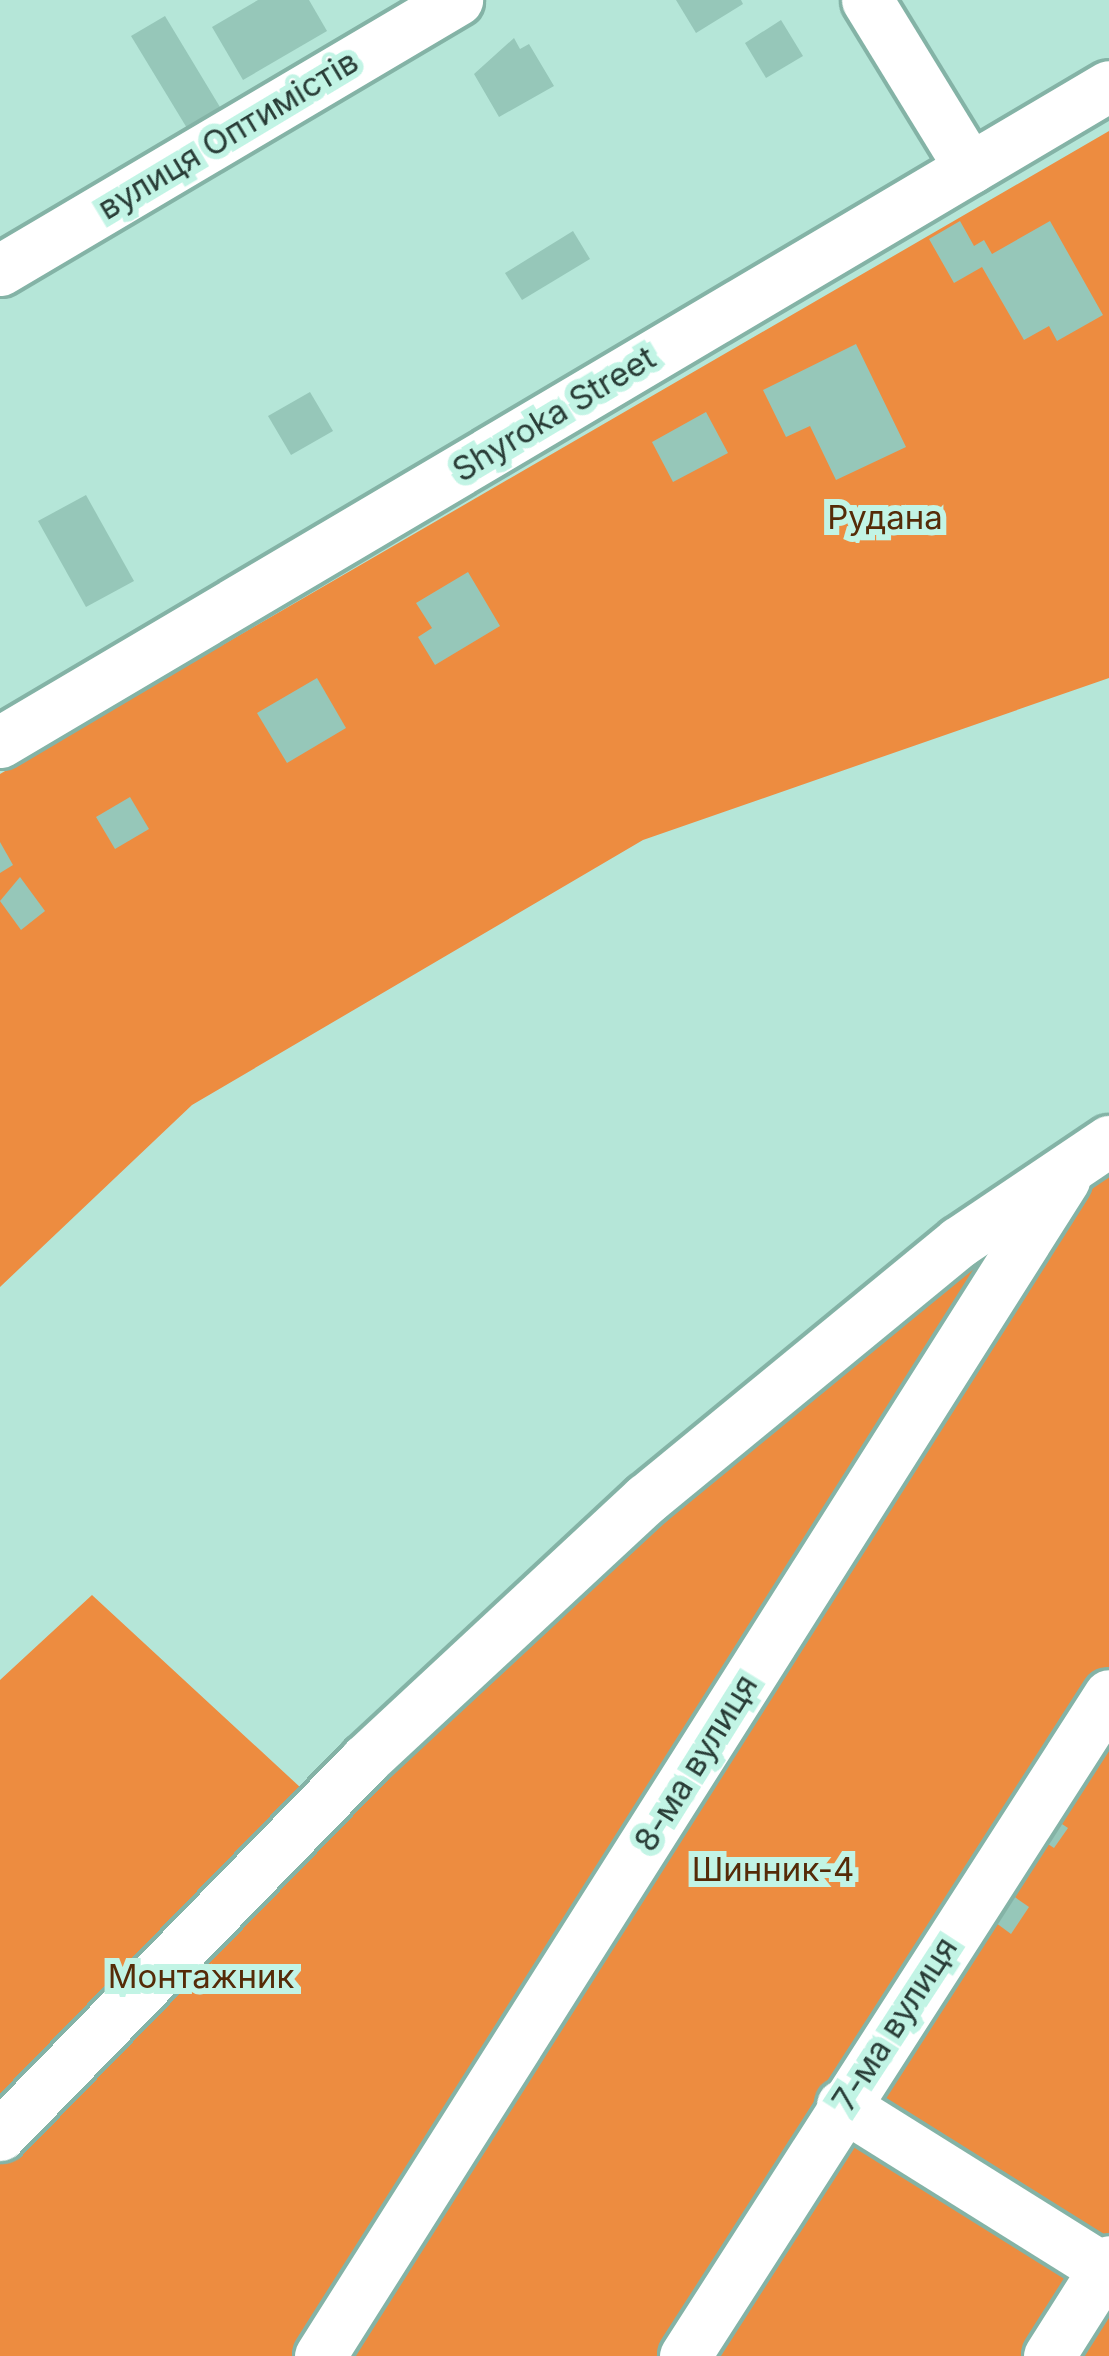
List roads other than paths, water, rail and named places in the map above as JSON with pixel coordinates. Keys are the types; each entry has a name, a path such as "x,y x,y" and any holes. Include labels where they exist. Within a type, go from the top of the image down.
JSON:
{"street":[{"name":"вулиця Оптимістів","path":"0,270 457,0"},
{"path":"867,0 970,168"},
{"name":"Shyroka Street","path":"0,742 1109,86"},
{"path":"0,2135 364,1760 646,1499 959,1242 1090,1156"},
{"name":"8-ма вулиця","path":"320,2356 1090,1156"},
{"name":"7-ма вулиця","path":"685,2356 842,2104 1109,1694"},
{"path":"842,2104 1107,2267 1049,2356"}],"park label":[{"name":"Рудана","path":"885,518"},
{"name":"Шинник-4","path":"773,1870"},
{"name":"Монтажник","path":"201,1977"}]}
